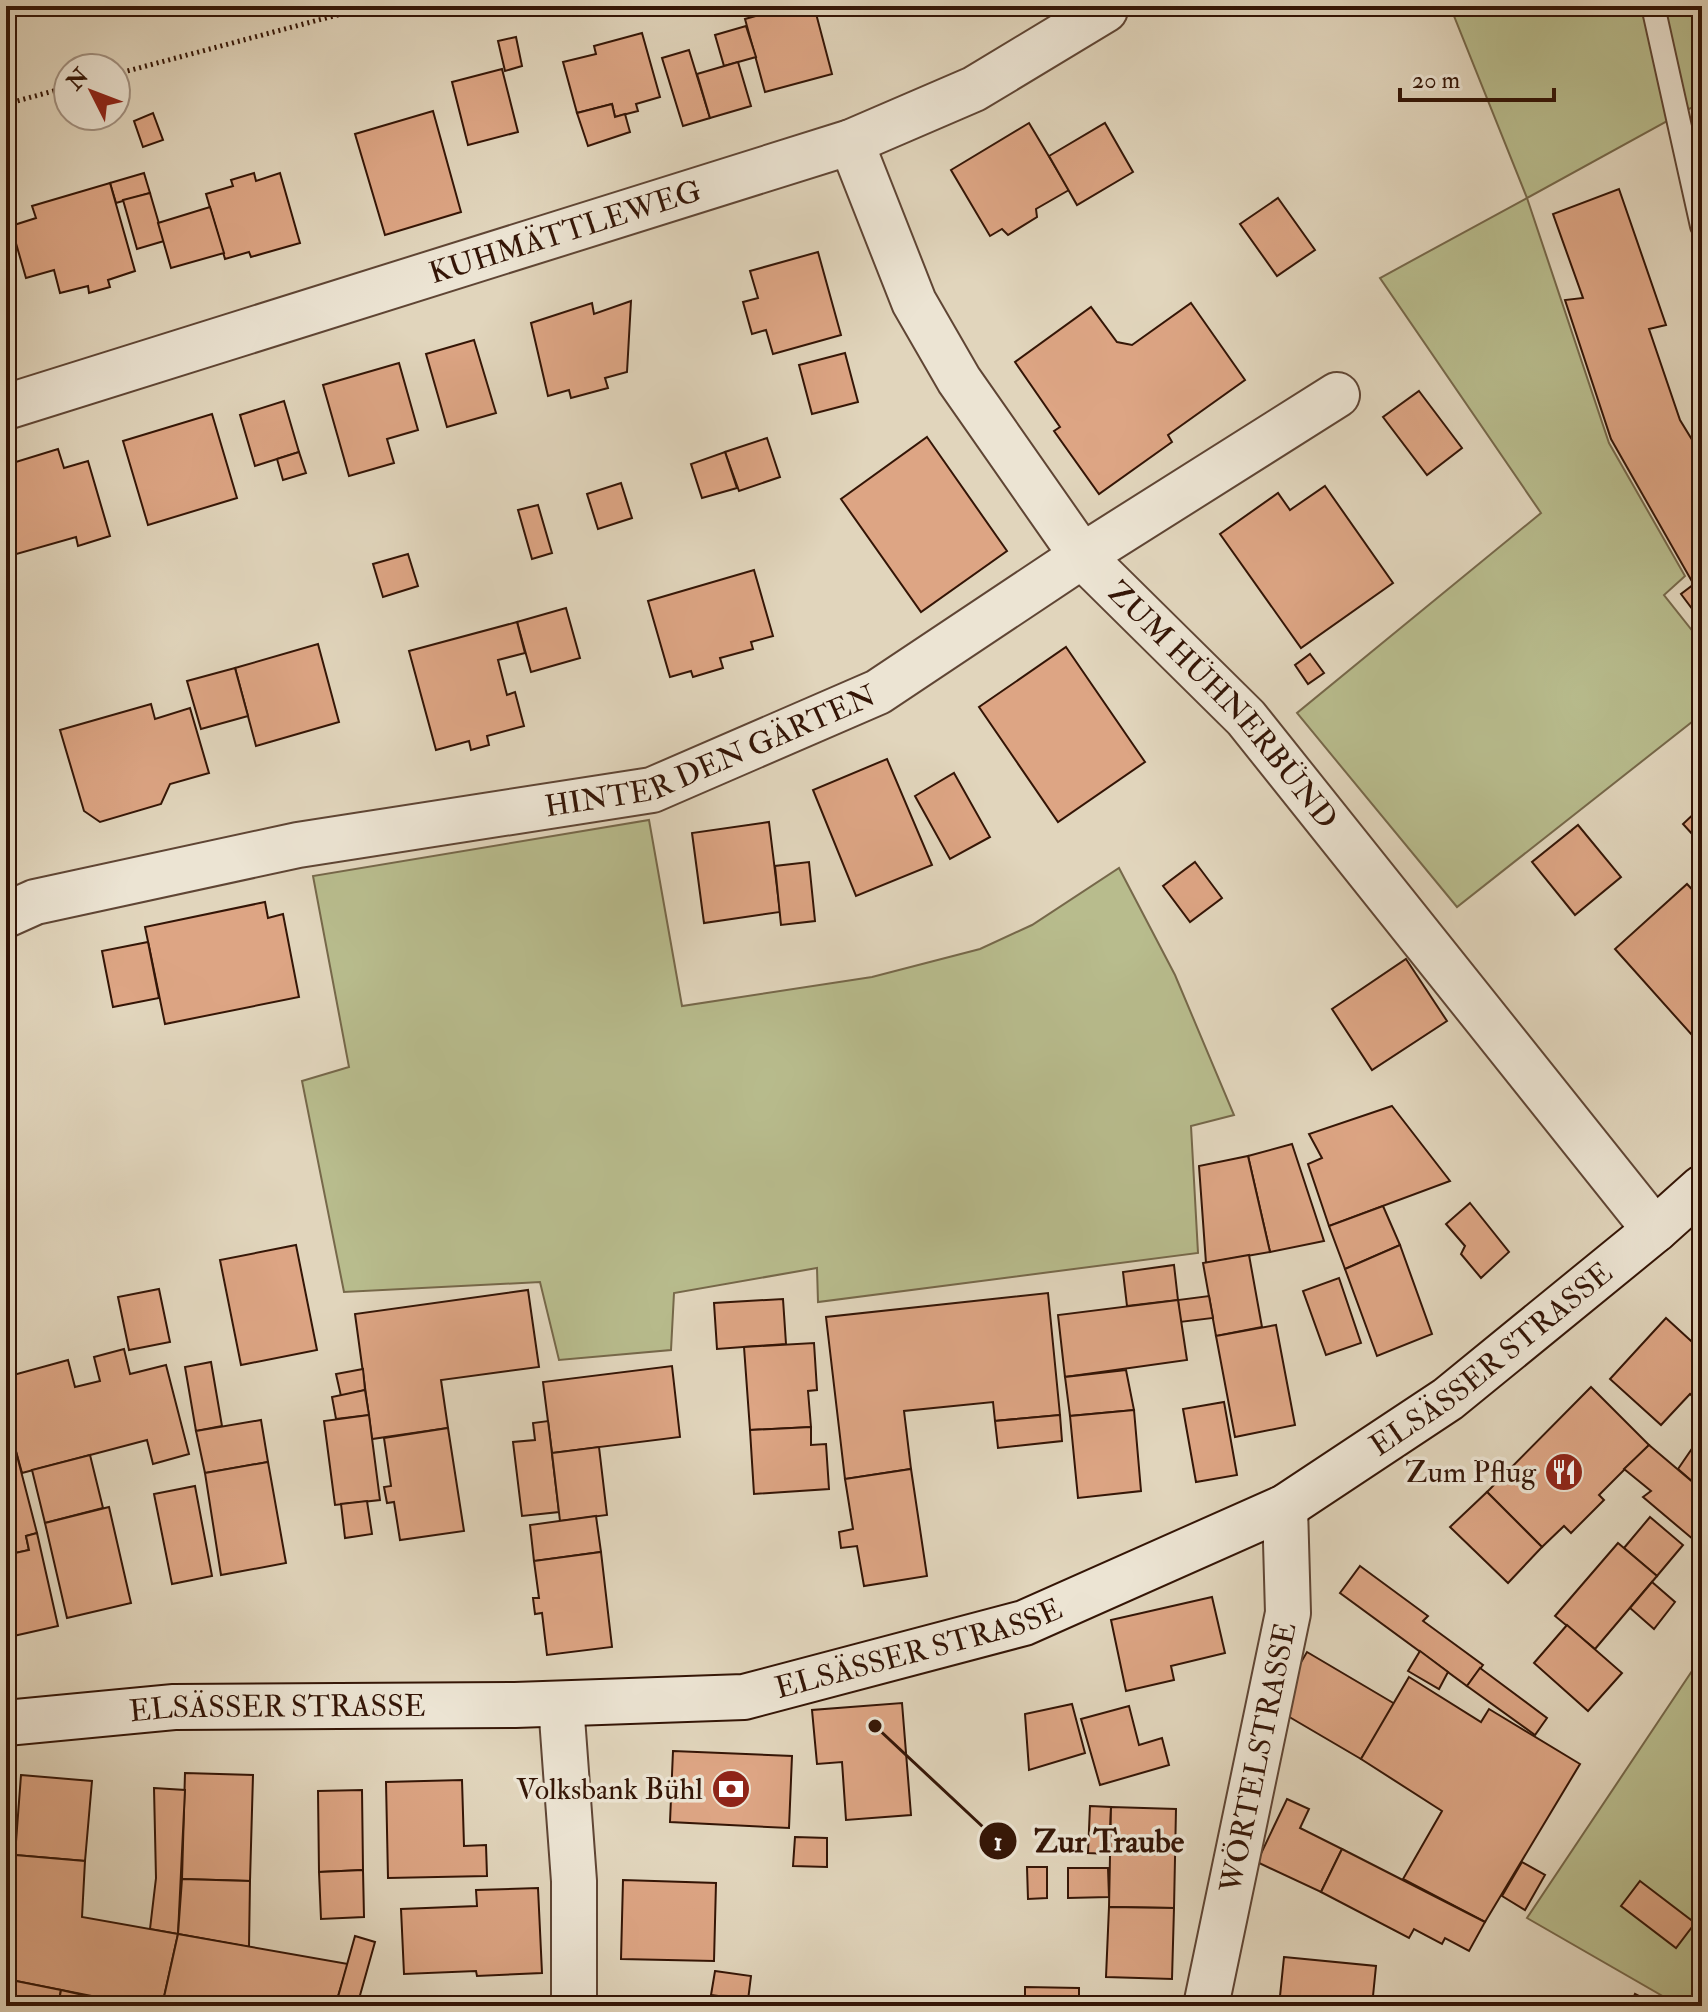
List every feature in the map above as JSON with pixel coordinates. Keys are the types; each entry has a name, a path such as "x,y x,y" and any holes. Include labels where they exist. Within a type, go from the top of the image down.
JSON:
{"street":[{"name":"KUHMÄTTLEWEG","path":"6,407 851,142 974,89 1105,10"},
{"name":"ZUM HÜHNERBÜND","path":"851,142 914,302 959,380 1082,556 1246,718 1655,1230"},
{"name":"HINTER DEN GÄRTEN","path":"6,915 35,902 298,845 652,790 878,692 1082,556 1337,395"},
{"name":"ELSÄSSER STRASSE","path":"6,1723 174,1707 561,1704 744,1697 1024,1623 1285,1507 1448,1399 1702,1188"},
{"name":"WÖRTELSTRASSE","path":"1206,2006 1288,1613 1285,1507"},
{"path":"561,1704 574,1881 574,2006"}],"lane":[{"path":"1653,6 1702,226"}],"path":[{"path":"132,70 371,6"},
{"path":"6,104 52,91"}],"green space":[{"path":"1450,6 1702,6 1702,102 1527,198"},
{"path":"1527,198 1609,443 1685,576 1664,595 1702,643 1702,714 1457,907 1297,713 1541,513 1380,278"},
{"path":"649,820 682,1006 872,977 980,949 1032,925 1119,868 1175,975 1234,1115 1191,1126 1198,1253 818,1302 817,1268 674,1293 671,1350 559,1360 540,1282 344,1292 302,1081 349,1067 313,876"},
{"path":"1702,1656 1702,2006 1680,2006 1527,1918"}],"building":[{"path":"791,6 814,6 832,74 765,92 745,19"},
{"path":"746,26 756,57 724,66 715,35"},
{"path":"642,33 660,97 636,104 638,111 615,117 612,104 577,113 563,62 596,54 594,46"},
{"path":"516,37 522,66 505,71 498,41"},
{"path":"689,50 710,118 683,126 662,58"},
{"path":"738,62 751,106 710,118 697,74"},
{"path":"502,69 518,132 468,145 452,82"},
{"path":"612,104 615,117 625,114 630,132 588,146 577,113"},
{"path":"433,111 461,212 385,235 355,134"},
{"path":"153,113 163,140 143,147 134,121"},
{"path":"1029,123 1069,190 1036,209 1037,217 1008,235 1002,229 990,236 951,170"},
{"path":"1105,123 1133,172 1077,205 1049,156"},
{"path":"144,173 150,193 116,203 110,183"},
{"path":"254,173 256,181 280,173 300,243 251,257 249,252 225,259 206,194 233,186 231,180"},
{"path":"110,183 135,271 108,280 110,287 89,293 88,286 60,293 54,270 26,278 11,226 36,218 32,206"},
{"path":"1619,189 1666,325 1649,329 1680,420 1702,456 1702,578 1694,585 1611,439 1565,300 1583,298 1553,214"},
{"path":"150,193 164,241 137,249 123,200"},
{"path":"1278,198 1315,250 1277,276 1240,224"},
{"path":"210,207 224,253 171,268 158,223"},
{"path":"818,252 841,335 773,354 766,330 752,334 743,302 758,298 750,271"},
{"path":"631,301 627,372 605,378 608,388 571,398 569,390 548,396 531,323 592,303 594,314"},
{"path":"1191,303 1245,380 1168,435 1172,442 1099,494 1054,431 1060,427 1015,362 1091,307 1117,342 1132,345"},
{"path":"474,340 496,413 447,427 426,354"},
{"path":"845,353 858,402 812,414 799,365"},
{"path":"399,363 418,430 387,439 394,463 349,476 323,385"},
{"path":"1419,391 1462,448 1427,475 1383,417"},
{"path":"284,401 299,452 255,466 240,415"},
{"path":"212,414 237,498 148,525 123,441"},
{"path":"927,437 1007,551 921,612 841,499"},
{"path":"767,438 780,477 739,491 725,452"},
{"path":"58,449 64,468 88,461 110,536 78,546 76,537 6,557 6,465"},
{"path":"299,452 306,473 283,480 277,459"},
{"path":"725,452 737,488 702,498 691,464"},
{"path":"621,483 632,518 598,529 587,494"},
{"path":"1325,486 1393,583 1301,648 1220,534 1278,493 1290,510"},
{"path":"538,505 552,553 532,559 518,510"},
{"path":"408,554 418,586 383,597 373,564"},
{"path":"754,570 773,636 751,642 753,649 720,658 723,668 693,677 691,671 670,677 648,601"},
{"path":"1702,578 1702,622 1681,594"},
{"path":"566,608 580,658 531,672 517,622"},
{"path":"517,622 525,653 498,660 507,695 515,692 524,726 487,736 489,745 471,750 469,741 436,750 409,651"},
{"path":"318,644 339,722 256,746 235,668"},
{"path":"1066,647 1145,762 1058,822 979,707"},
{"path":"1310,654 1324,673 1308,684 1295,665"},
{"path":"235,668 248,716 201,729 187,681"},
{"path":"151,704 155,719 190,708 209,773 170,784 161,804 100,822 84,811 60,730"},
{"path":"887,759 932,865 856,896 813,790"},
{"path":"954,773 990,837 950,859 915,796"},
{"path":"1702,806 1702,845 1683,824"},
{"path":"769,822 780,912 704,923 692,833"},
{"path":"1578,825 1621,877 1575,915 1532,862"},
{"path":"809,862 815,921 781,925 775,866"},
{"path":"1195,862 1222,898 1190,922 1163,886"},
{"path":"1687,884 1702,900 1700,1044 1615,949"},
{"path":"265,902 268,918 283,914 299,997 165,1024 145,927"},
{"path":"148,942 159,998 113,1007 102,951"},
{"path":"1406,959 1447,1021 1372,1070 1332,1009"},
{"path":"1392,1106 1450,1181 1329,1226 1308,1164 1322,1158 1309,1134"},
{"path":"1292,1144 1324,1241 1270,1252 1248,1156"},
{"path":"1248,1156 1270,1252 1206,1263 1199,1166"},
{"path":"1470,1203 1509,1252 1481,1278 1461,1254 1465,1246 1446,1224"},
{"path":"1383,1206 1400,1245 1345,1269 1329,1226"},
{"path":"296,1245 317,1350 241,1365 220,1260"},
{"path":"1400,1245 1432,1334 1377,1356 1345,1269"},
{"path":"1249,1255 1262,1327 1216,1336 1203,1263"},
{"path":"1174,1265 1178,1300 1127,1306 1123,1272"},
{"path":"1339,1278 1361,1343 1326,1355 1303,1291"},
{"path":"159,1289 170,1342 129,1350 118,1297"},
{"path":"528,1290 539,1367 441,1380 448,1428 372,1439 355,1314"},
{"path":"1048,1293 1060,1415 995,1421 993,1402 904,1411 911,1469 845,1479 826,1317"},
{"path":"1209,1296 1213,1318 1180,1322 1178,1300"},
{"path":"783,1299 786,1344 717,1349 714,1303"},
{"path":"1178,1300 1187,1360 1065,1377 1058,1315"},
{"path":"1666,1318 1702,1351 1702,1405 1690,1394 1661,1425 1610,1379"},
{"path":"1276,1325 1295,1425 1235,1437 1216,1336"},
{"path":"814,1343 817,1390 808,1391 811,1427 750,1430 744,1347"},
{"path":"124,1349 130,1374 166,1365 189,1454 153,1464 147,1440 22,1473 6,1415 6,1377 68,1360 75,1387 100,1381 94,1357"},
{"path":"211,1362 222,1426 196,1431 185,1367"},
{"path":"672,1366 680,1437 552,1453 543,1382"},
{"path":"363,1369 365,1390 341,1396 336,1374"},
{"path":"1126,1370 1134,1410 1070,1416 1065,1377"},
{"path":"1591,1387 1649,1445 1599,1495 1604,1500 1571,1533 1564,1526 1542,1547 1487,1492"},
{"path":"365,1390 369,1415 336,1419 332,1397"},
{"path":"1224,1402 1237,1475 1196,1482 1183,1409"},
{"path":"1134,1410 1141,1491 1078,1498 1070,1416"},
{"path":"6,1415 14,1444 6,1448"},
{"path":"369,1415 380,1500 335,1505 324,1421"},
{"path":"1060,1415 1062,1441 998,1448 995,1421"},
{"path":"261,1420 268,1462 205,1473 196,1431"},
{"path":"548,1421 559,1512 522,1516 513,1442 535,1440 533,1423"},
{"path":"811,1427 811,1445 826,1444 829,1489 754,1494 750,1430"},
{"path":"448,1428 464,1531 400,1540 394,1502 387,1503 384,1487 391,1486 384,1438"},
{"path":"1702,1434 1702,1490 1678,1469"},
{"path":"14,1444 37,1533 26,1536 29,1550 6,1555 6,1448"},
{"path":"1649,1445 1702,1490 1701,1546 1643,1497 1651,1491 1624,1469"},
{"path":"599,1447 607,1515 560,1521 552,1453"},
{"path":"90,1455 103,1508 45,1523 32,1470"},
{"path":"268,1462 286,1563 221,1575 205,1473"},
{"path":"911,1469 927,1576 864,1586 857,1546 841,1548 839,1532 853,1529 845,1479"},
{"path":"195,1486 212,1576 172,1584 154,1494"},
{"path":"1487,1492 1542,1547 1508,1583 1450,1527"},
{"path":"367,1501 372,1534 345,1538 341,1504"},
{"path":"109,1507 131,1603 67,1618 45,1523"},
{"path":"596,1516 601,1552 534,1561 530,1525"},
{"path":"1650,1517 1683,1545 1657,1576 1624,1548"},
{"path":"37,1533 58,1626 9,1637 6,1624 6,1555 29,1550 26,1536"},
{"path":"1618,1543 1657,1576 1595,1649 1555,1616"},
{"path":"601,1552 612,1647 547,1655 542,1613 535,1614 533,1598 539,1598 534,1561"},
{"path":"1360,1566 1428,1616 1423,1621 1483,1665 1467,1686 1340,1593"},
{"path":"1652,1582 1675,1602 1654,1629 1630,1608"},
{"path":"1212,1597 1225,1653 1171,1666 1174,1680 1126,1691 1111,1620"},
{"path":"1567,1625 1622,1673 1588,1711 1534,1663"},
{"path":"1420,1651 1448,1672 1439,1689 1408,1671"},
{"path":"1307,1652 1395,1704 1361,1759 1274,1708"},
{"path":"1480,1668 1547,1718 1535,1735 1467,1686"},
{"path":"1409,1677 1481,1722 1489,1709 1580,1764 1485,1922 1403,1879 1442,1811 1361,1759"},
{"path":"902,1703 911,1815 846,1820 842,1762 817,1764 812,1710"},
{"path":"1072,1704 1085,1753 1029,1770 1025,1714"},
{"path":"1129,1706 1139,1745 1162,1738 1169,1765 1100,1785 1081,1719"},
{"name":"Volksbank Bühl","path":"673,1751 792,1756 789,1828 670,1822"},
{"path":"185,1773 253,1775 250,1881 182,1879"},
{"path":"21,1775 92,1781 85,1861 15,1855"},
{"path":"462,1780 464,1846 486,1845 487,1876 388,1878 386,1782"},
{"path":"154,1788 185,1790 178,1934 150,1929 156,1878"},
{"path":"362,1790 363,1870 319,1872 318,1791"},
{"path":"1287,1799 1309,1809 1300,1828 1342,1849 1321,1892 1257,1862"},
{"path":"1090,1806 1111,1807 1109,1854 1088,1853"},
{"path":"1111,1807 1176,1809 1174,1908 1109,1907"},
{"path":"795,1837 827,1838 827,1867 793,1866"},
{"path":"1342,1849 1485,1922 1469,1951 1445,1938 1442,1944 1414,1929 1409,1938 1321,1892"},
{"path":"15,1855 85,1861 82,1917 178,1934 162,2006 142,2006 6,1979 6,1898 11,1899"},
{"path":"1522,1862 1545,1875 1525,1910 1502,1896"},
{"path":"1027,1867 1047,1867 1047,1898 1028,1899"},
{"path":"1068,1868 1108,1868 1109,1897 1068,1898"},
{"path":"363,1870 364,1917 321,1919 319,1872"},
{"path":"182,1879 250,1881 249,1947 178,1934"},
{"path":"623,1880 716,1883 714,1961 621,1959"},
{"path":"1640,1881 1695,1923 1676,1948 1621,1906"},
{"path":"538,1888 542,1973 477,1976 476,1971 404,1974 401,1909 477,1906 476,1890"},
{"path":"1109,1907 1174,1908 1172,1979 1106,1977"},
{"path":"178,1934 348,1964 335,2006 162,2006"},
{"path":"355,1936 375,1942 357,2006 343,2006 336,2004"},
{"path":"1284,1957 1376,1966 1372,2006 1279,2006"},
{"path":"715,1971 751,1976 748,2000 711,1995"},
{"path":"6,1979 61,1990 58,2006 6,2006"},
{"path":"1025,1987 1079,1988 1079,2006 1025,2006"},
{"path":"61,1990 92,1997 91,2006 58,2006"},
{"path":"1635,1994 1658,2006 1630,2006"},
{"path":"456,1997 498,2000 498,2006 455,2006"}],"place":[{"name":"Zum Pflug","path":"1564,1472"},
{"name":"Zur Traube","path":"875,1726"},
{"name":"Volksbank Bühl","path":"731,1789"}]}
